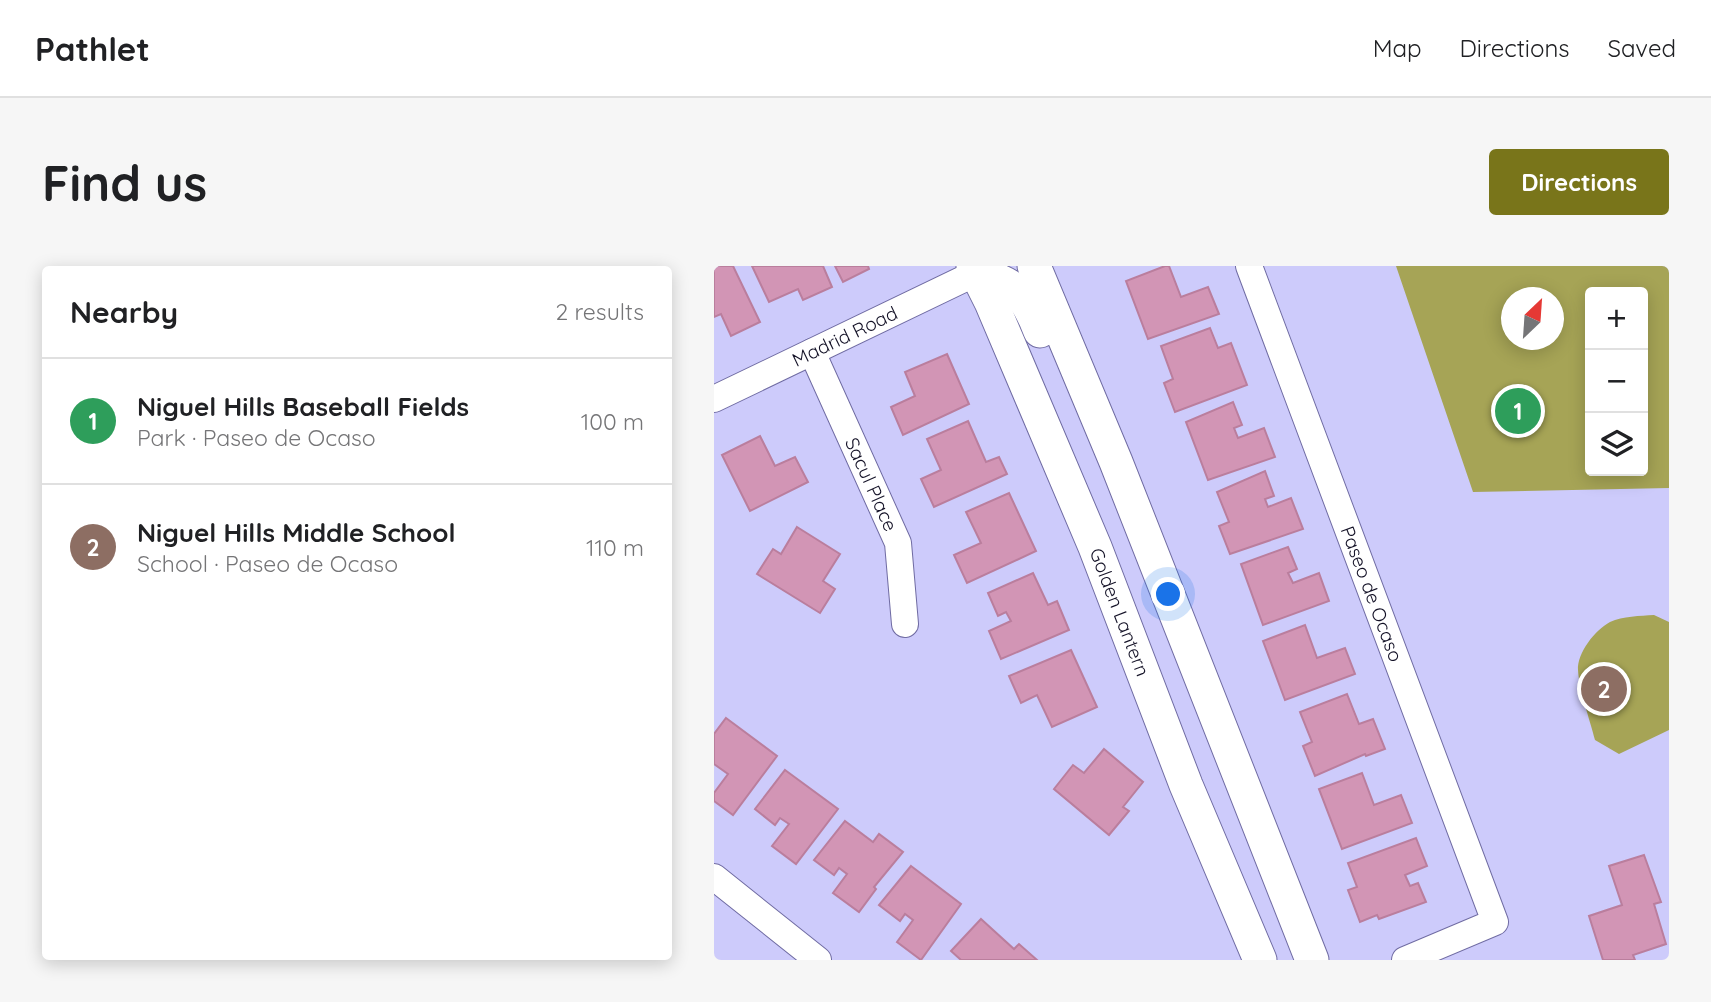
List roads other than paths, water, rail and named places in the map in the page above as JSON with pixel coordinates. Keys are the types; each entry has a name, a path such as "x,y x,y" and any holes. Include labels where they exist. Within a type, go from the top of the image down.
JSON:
{"main road":[{"path":"1034,266 1116,462 1312,960"},
{"path":"976,268 1007,283 1023,295 1032,309 1090,453 1103,461 1116,462"},
{"name":"Golden Lantern","path":"976,268 1095,547 1186,785 1260,960"}],"street":[{"name":"Paseo de Ocaso","path":"1249,266 1495,922 1405,960"},
{"name":"Madrid Road","path":"714,399 976,268"},
{"name":"Sacul Place","path":"812,352 898,543 905,624"},
{"path":"714,877 818,960"}],"place":[{"name":"Niguel Hills Baseball Fields","path":"1518,411"},
{"name":"Niguel Hills Middle School","path":"1604,689"}]}
